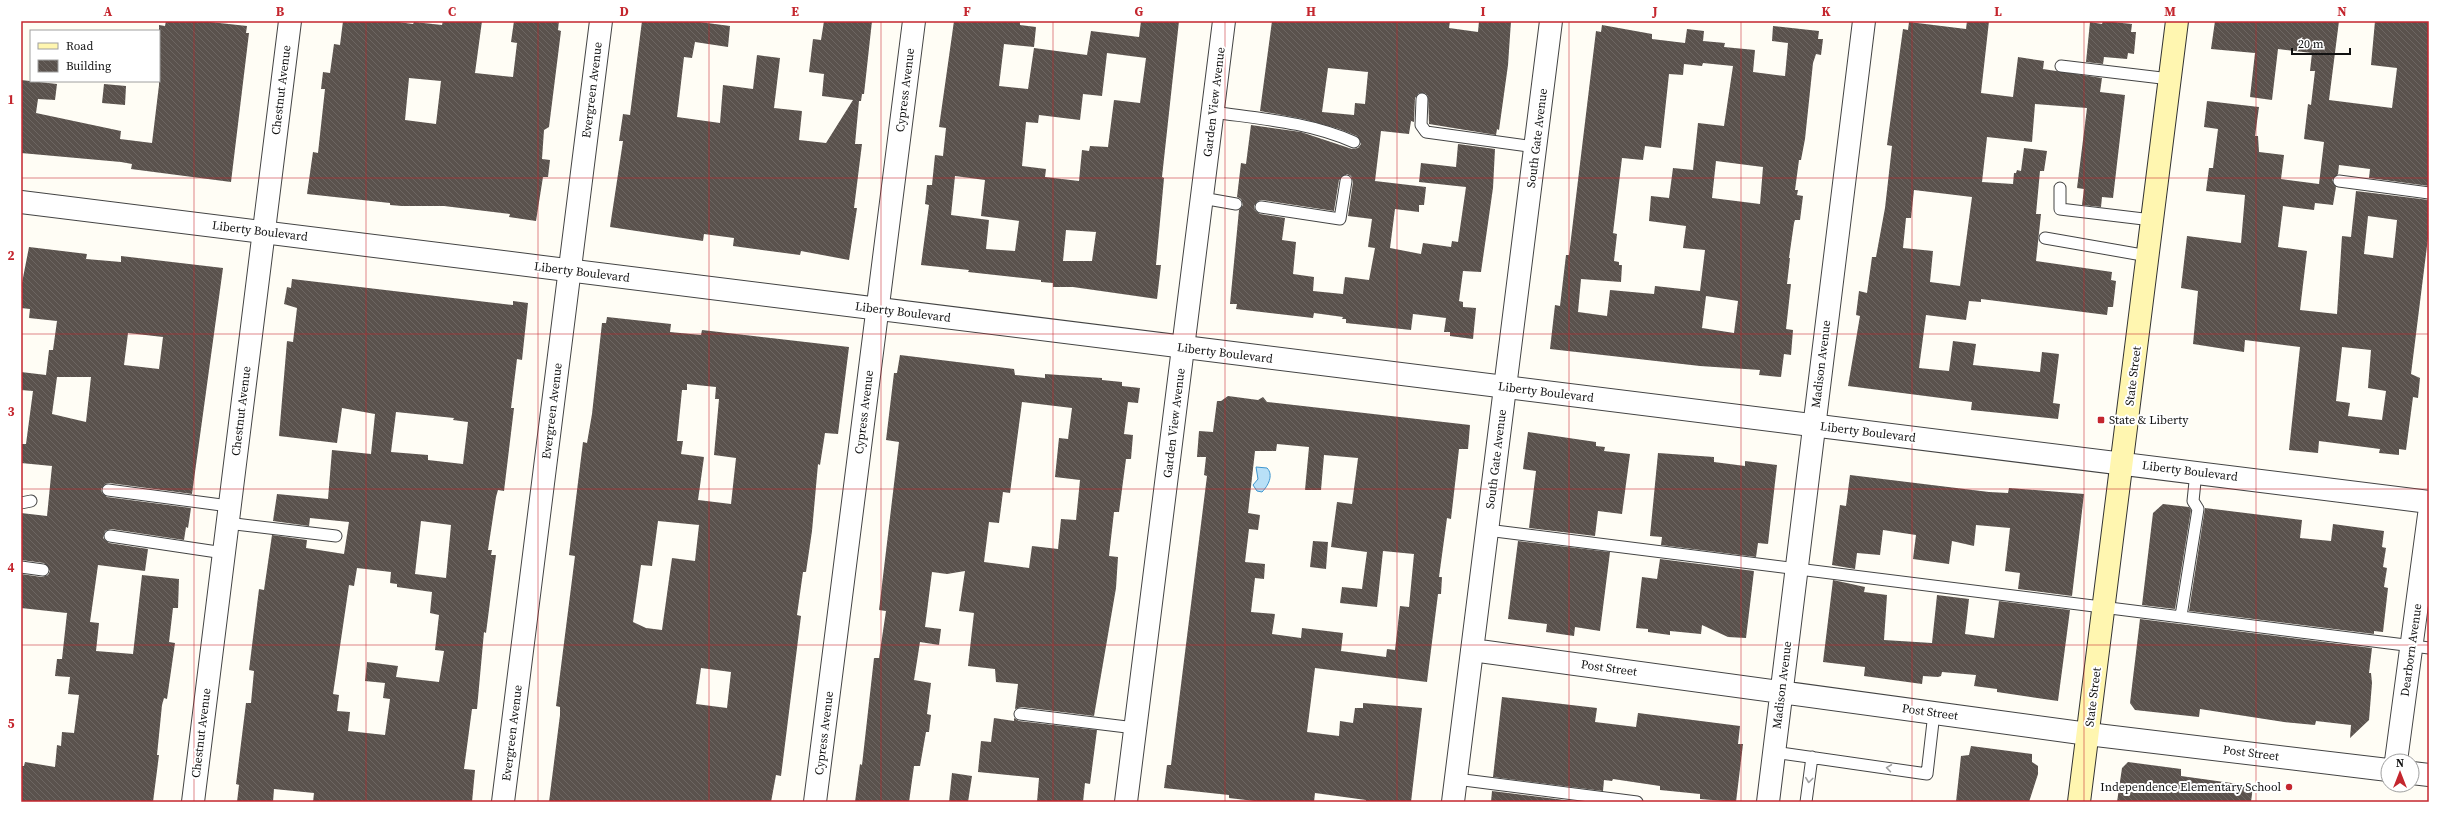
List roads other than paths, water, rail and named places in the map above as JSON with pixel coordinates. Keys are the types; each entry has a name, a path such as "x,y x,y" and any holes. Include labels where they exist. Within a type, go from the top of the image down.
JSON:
{"main road":[{"name":"State Street","path":"2080,802 2177,21"}],"street":[{"name":"Chestnut Avenue","path":"193,802 290,21"},
{"name":"Evergreen Avenue","path":"503,802 601,21"},
{"name":"Cypress Avenue","path":"815,802 914,21"},
{"name":"Garden View Avenue","path":"1126,802 1224,21"},
{"name":"South Gate Avenue","path":"1453,802 1551,21"},
{"name":"Madison Avenue","path":"1768,802 1864,21"},
{"name":"Liberty Boulevard","path":"21,202 1183,348 2429,502"},
{"name":"Dearborn Avenue","path":"2398,753 2420,646 2429,515"},
{"name":"Post Street","path":"1472,650 2088,734 2380,769"}],"lane":[{"path":"2061,66 2170,79"},
{"path":"1422,98 1421,125 1426,132 1536,147"},
{"path":"1212,112 1306,125 1327,130 1354,142"},
{"path":"1261,207 1340,219 1346,181"},
{"path":"2339,181 2429,193"},
{"path":"2060,188 2060,209 2152,220"},
{"path":"1202,198 1236,204"},
{"path":"2045,238 2148,256"},
{"path":"2181,616 2198,508 2193,501 2196,472"},
{"path":"108,490 336,536"},
{"path":"1487,530 2420,646"},
{"path":"110,536 224,552"},
{"path":"21,567 43,570"},
{"path":"1774,752 1927,774 1934,713"},
{"path":"1020,714 1136,728"},
{"path":"1806,802 1812,757"},
{"path":"1456,779 1607,800 1637,802"}],"water":[{"path":"1256,467 1267,468 1270,474 1268,484 1262,492 1257,491 1253,485 1258,479"}],"place":[{"name":"State & Liberty","path":"2101,420"},
{"name":"Independence Elementary School","path":"2289,787"}]}
